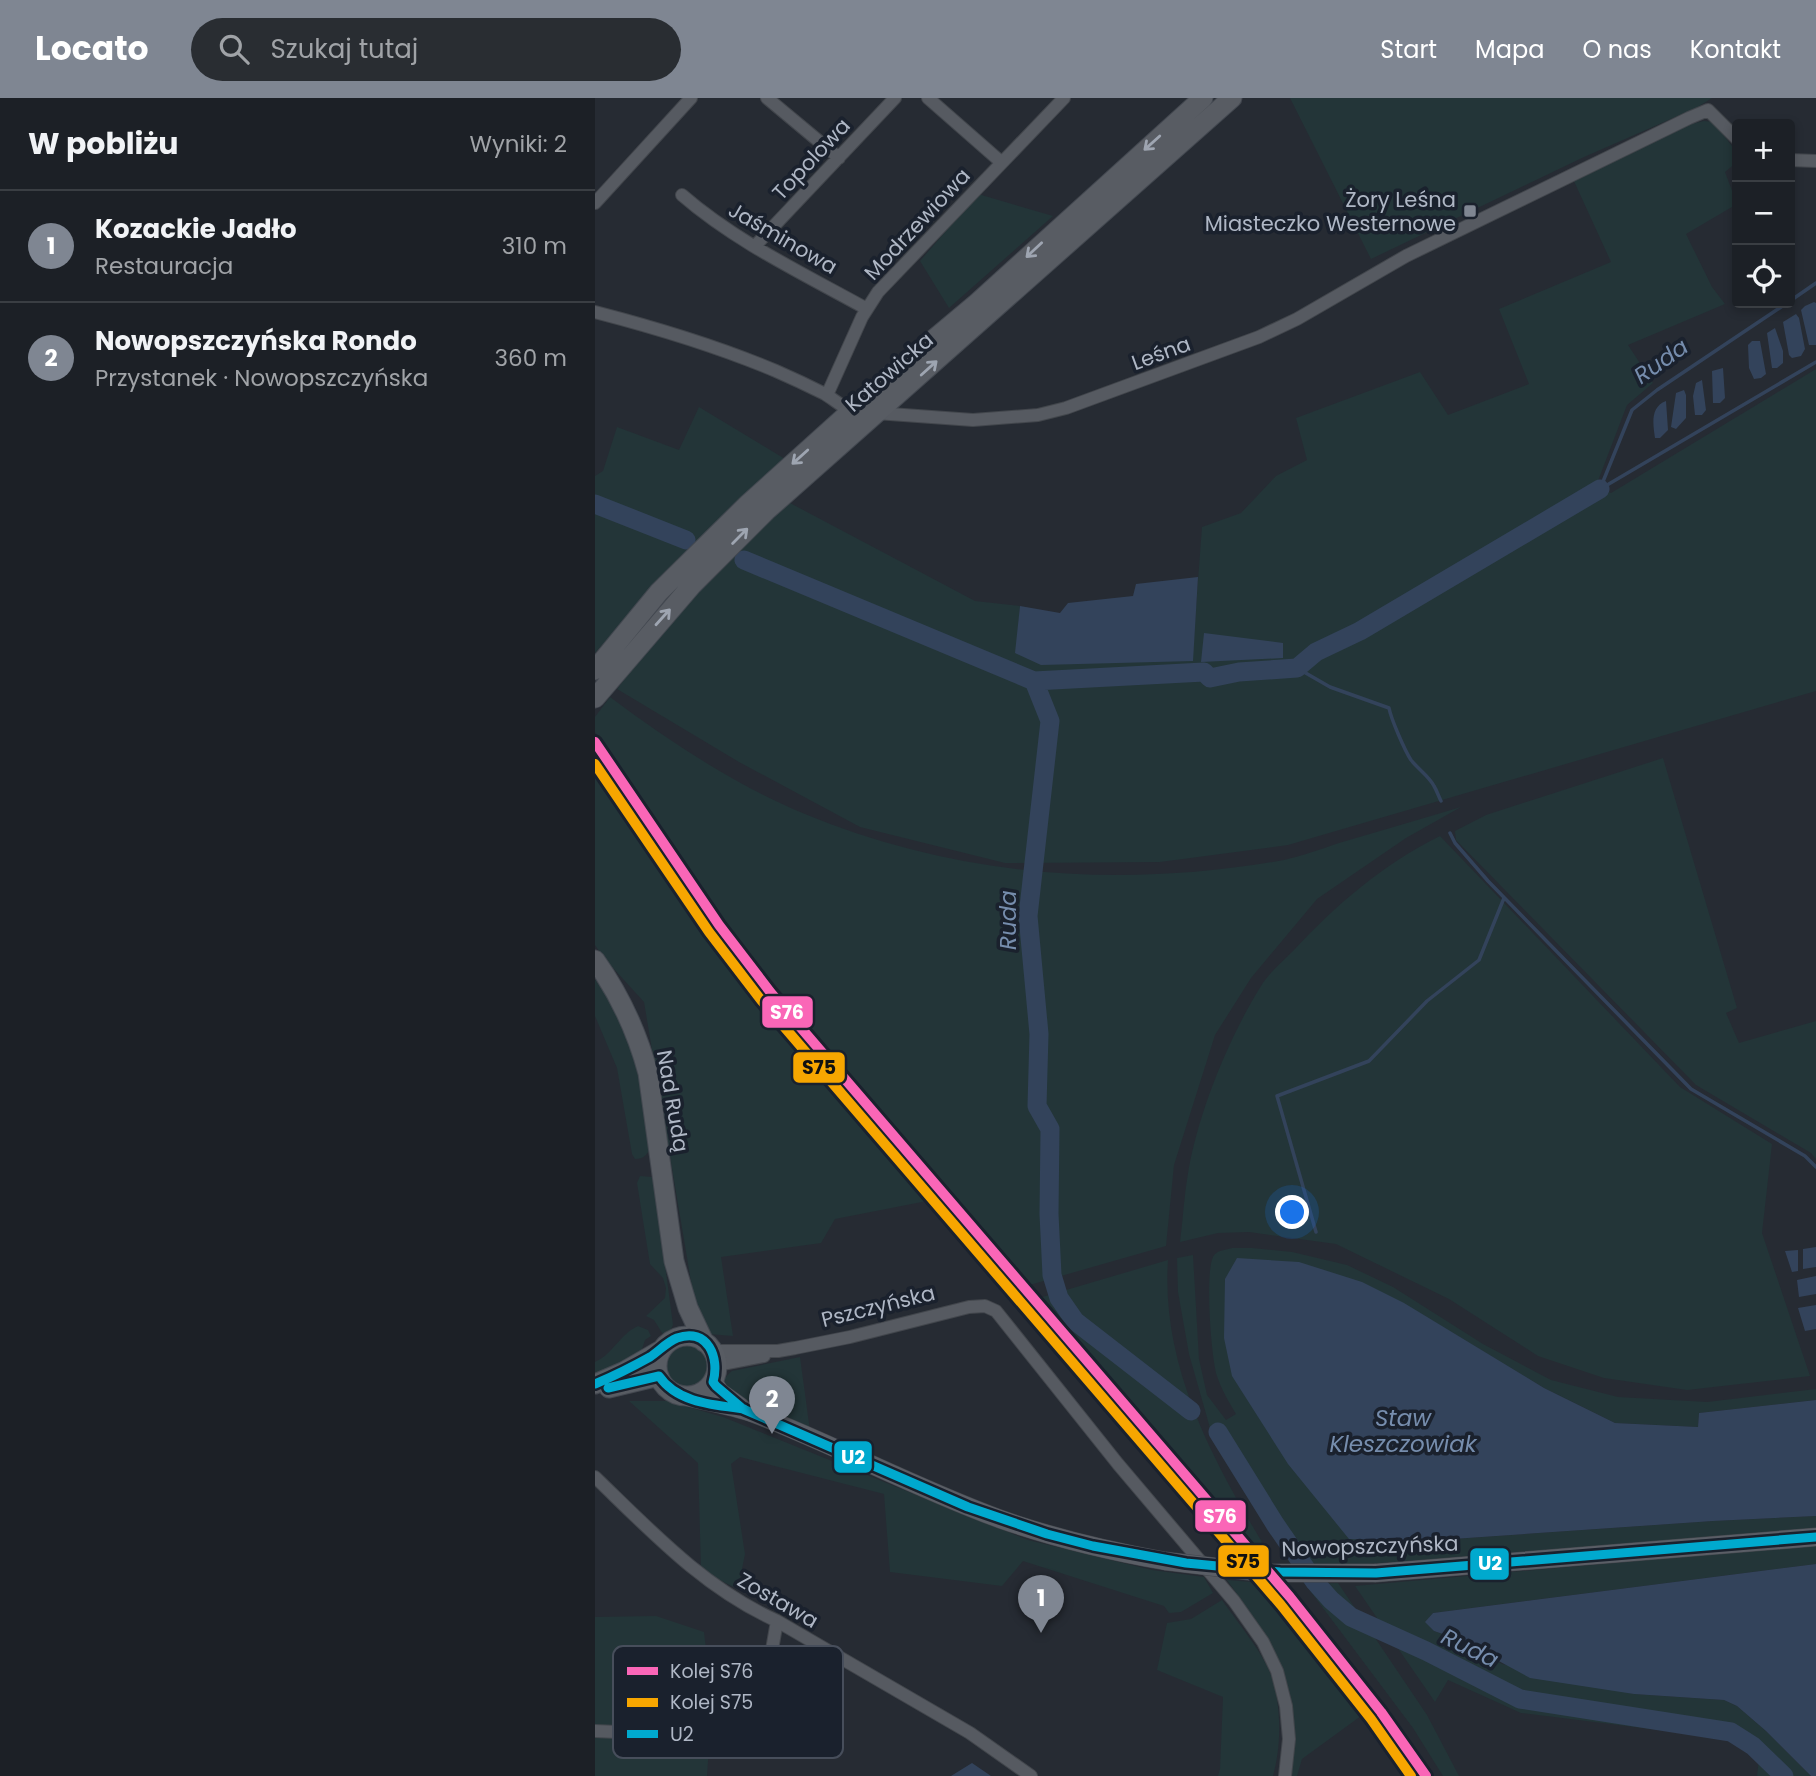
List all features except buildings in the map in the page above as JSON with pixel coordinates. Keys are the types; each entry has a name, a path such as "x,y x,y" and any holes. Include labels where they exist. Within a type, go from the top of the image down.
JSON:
{"main road":[{"name":"Katowicka","path":"595,698 628,643 693,557 1203,98"},
{"name":"Katowicka","path":"595,670 692,585 766,511 1232,98"},
{"name":"Nad Rudą","path":"595,960 630,1021 648,1073 674,1261 678,1338"},
{"name":"Nad Rudą","path":"674,1261 688,1308 712,1360"},
{"path":"595,1384 630,1369 678,1338 690,1336 712,1360 701,1392 685,1396 669,1390 659,1376 657,1364 661,1350"},
{"name":"Nowopszczyńska","path":"712,1360 723,1395 743,1409 999,1518 1053,1536 1165,1561 1265,1573 1376,1573 1816,1537"},
{"path":"595,1391 659,1376"},
{"name":"Nowopszczyńska","path":"685,1396 723,1407 743,1409"}],"street":[{"path":"595,203 691,98"},
{"path":"767,98 839,158"},
{"name":"Topolowa","path":"755,246 895,98"},
{"path":"928,98 1001,162"},
{"name":"Modrzewiowa","path":"827,395 867,309 878,292 1063,98"},
{"name":"Leśna","path":"851,412 973,419 1038,415 1066,408 1259,337 1297,320 1413,253 1708,110 1732,134"},
{"path":"1795,160 1816,161"},
{"name":"Jaśminowa","path":"682,195 715,221 755,246 867,309"},
{"path":"595,312 689,338 772,369 827,395 851,412"},
{"name":"Pszczyńska","path":"712,1360 759,1358 778,1351 861,1335 969,1307 989,1307 999,1314 1125,1473 1234,1601 1263,1642 1277,1671 1286,1706 1289,1739 1285,1776"},
{"name":"Zostawa","path":"595,1478 688,1566 747,1607 821,1646"},
{"path":"773,1646 778,1621"},
{"name":"Zostawa","path":"843,1659 970,1733 1031,1776"},
{"path":"595,1731 613,1732"}],"shaded area":[{"path":"1290,98 1712,98 1696,108 1584,157 1371,259"},
{"path":"1704,121 1714,122 1732,146 1732,166 1725,172 1732,191 1732,207 1686,234 1712,287 1725,304 1628,345 1653,383 1627,405 1596,486 1611,493 1816,369 1816,691 1288,845 1160,862 1005,863 860,827 739,762 617,689 667,624 775,513 790,503 975,601 1020,606 1016,653 1192,661 1202,527 1241,513 1276,476 1307,460 1296,418 1420,372 1448,415 1529,384 1499,309 1611,262 1573,179 1683,126"},
{"path":"978,194 1053,216 949,308 920,261"},
{"path":"699,407 785,459 653,588 595,653 595,476 603,471 617,427 679,450"},
{"path":"610,697 704,762 753,790 805,814 921,852 1041,872 1162,874 1284,860 1461,807 1406,838 1317,899 1251,978 1215,1035 1174,1165 1166,1246 1026,1286 727,927 595,732 595,717"},
{"path":"1663,758 1737,1008 1726,1013 1739,1043 1816,1021 1816,1159 1811,1153 1696,1085 1456,840 1455,831 1486,815"},
{"path":"595,768 721,954 834,1090 932,1200 835,1219 821,1243 721,1257 733,1336 708,1334 694,1299 644,1002 595,945"},
{"path":"1440,836 1680,1087 1772,1144 1762,1233 1810,1376 1687,1390 1604,1378 1538,1356 1449,1299 1336,1244 1249,1232 1218,1233 1180,1242 1188,1173 1199,1126 1226,1052 1261,986 1344,901 1399,860"},
{"path":"595,979 621,1022 638,1075 651,1147 641,1158 635,1159 632,1154 617,1068 595,1016"},
{"path":"640,1176 652,1177 654,1181 673,1325 668,1336 664,1336 654,1320 646,1316 665,1298 666,1288 663,1278 650,1264 637,1183"},
{"path":"1232,1248 1292,1252 1347,1265 1393,1287 1483,1344 1551,1380 1618,1397 1707,1402 1816,1389 1816,1400 1699,1413 1698,1427 1615,1423 1544,1388 1431,1320 1409,1542 1816,1516 1816,1530 1368,1564 1293,1564 1236,1478 1212,1435 1189,1354 1178,1292 1177,1258 1193,1255 1199,1359 1207,1395 1226,1420 1236,1414 1217,1376 1209,1297 1213,1257"},
{"path":"1168,1260 1172,1335 1181,1372 1193,1407 1224,1476 1262,1542 1256,1548 1039,1298"},
{"path":"638,1326 648,1330 651,1336 645,1340 640,1355 595,1374 595,1362"},
{"path":"687,1344 696,1345 703,1350 708,1357 708,1375 703,1382 696,1387 687,1388 678,1387 671,1382 666,1375 665,1366 666,1357 671,1350 678,1345"},
{"path":"800,1357 810,1431 741,1400 724,1386 725,1379 732,1371"},
{"path":"629,1401 667,1401 723,1417 1028,1540 1152,1570 1204,1577 1213,1593 1181,1612 1169,1613 1164,1606 1023,1561 1002,1586 890,1572 884,1494 740,1457 731,1464 745,1554 738,1589 707,1574 701,1568 698,1463"},
{"path":"1816,1545 1816,1564 1433,1613 1426,1622 1434,1631 1460,1640 1502,1664 1634,1694 1724,1700 1737,1706 1766,1731 1811,1776 1757,1776 1759,1759 1731,1739 1521,1713 1448,1680 1435,1702 1355,1586"},
{"path":"1227,1580 1264,1583 1356,1694 1409,1776 1402,1776 1365,1713 1302,1759 1297,1776 1291,1776 1294,1718 1283,1670 1260,1627"},
{"path":"1338,1583 1427,1715 1459,1776 1443,1776 1413,1728 1305,1584"},
{"path":"1222,1600 1259,1652 1273,1680 1279,1722 1273,1776 1218,1776 1223,1697 1157,1670 1167,1623 1191,1619"},
{"path":"656,1616 704,1632 706,1646 613,1646 613,1758 708,1758 707,1776 595,1776 595,1617"}],"water":[{"path":"1814,302 1816,345 1809,345 1801,310"},
{"path":"1796,314 1805,349 1801,356 1792,358 1789,355 1783,322"},
{"path":"1775,328 1783,351 1783,363 1772,368 1767,333"},
{"path":"1752,341 1760,341 1766,374 1761,378 1754,379 1749,368 1748,345"},
{"path":"1723,368 1725,398 1720,403 1713,403 1712,371"},
{"path":"1702,380 1706,410 1702,415 1695,415 1693,396 1696,383"},
{"path":"1684,390 1686,418 1676,429 1671,427 1676,393"},
{"path":"1666,401 1668,430 1660,438 1655,438 1655,412 1657,407"},
{"path":"1198,577 1193,661 1041,665 1015,653 1020,606 1060,613 1068,603 1133,596 1136,584"},
{"path":"1204,633 1283,643 1283,658 1201,662"},
{"path":"1816,1247 1816,1267 1803,1269 1803,1249"},
{"path":"1798,1250 1798,1271 1792,1272 1785,1251"},
{"name":"Staw Kleszczowiak","path":"1237,1258 1299,1262 1362,1282 1404,1303 1544,1388 1615,1423 1698,1427 1699,1413 1816,1400 1816,1516 1409,1542 1349,1539 1288,1464 1232,1376 1224,1338 1225,1279"},
{"path":"1816,1276 1816,1294 1799,1297 1797,1280"},
{"path":"1816,1305 1816,1329 1805,1331 1798,1308"},
{"path":"1816,1564 1816,1776 1811,1776 1737,1706 1724,1700 1634,1694 1530,1678 1460,1640 1434,1631 1425,1622 1433,1613"},
{"path":"972,1763 991,1776 951,1776"}],"waterway":[{"name":"Ruda","path":"1795,298 1816,283"},
{"name":"Ruda","path":"1600,489 1632,410 1657,390 1780,308"},
{"path":"1602,488 1816,362"},
{"path":"1034,681 1204,672 1210,678 1239,672 1297,668 1316,652 1360,631 1600,489"},
{"name":"Ruda","path":"595,504 686,540"},
{"name":"Ruda","path":"744,560 1034,681 1050,721 1028,916 1039,1034 1037,1106 1050,1129 1049,1214 1052,1275 1059,1298 1075,1321 1191,1411"},
{"path":"1297,668 1330,687 1389,708 1408,756 1432,782 1441,801"},
{"path":"1450,833 1455,843 1488,881 1691,1089 1805,1156 1816,1167"},
{"path":"1316,1232 1277,1096 1369,1061 1427,1001 1479,960 1504,898"},
{"name":"Ruda","path":"1218,1432 1315,1582 1351,1617 1426,1651 1520,1699 1731,1732 1753,1746 1784,1776"}],"rail line":[{"name":"S76","path":"595,742 719,925 771,993 1290,1597 1381,1712 1426,1776"},
{"name":"S75","path":"595,764 709,932 761,1000 1281,1605 1371,1719 1411,1776"}],"transit line":[{"name":"U2","path":"595,1384 650,1357 677,1338 697,1337 704,1341 713,1355 713,1382 743,1409 968,1507 1047,1534 1093,1546 1186,1563 1280,1572 1376,1573 1816,1537"},
{"name":"U2","path":"608,1388 659,1376 667,1385 686,1397 709,1404 744,1409"}],"place":[{"name":"Żory Leśna Miasteczko Westernowe","path":"1470,211"},
{"name":"Nowopszczyńska Rondo","path":"772,1434"},
{"name":"Kozackie Jadło","path":"1041,1633"}]}
